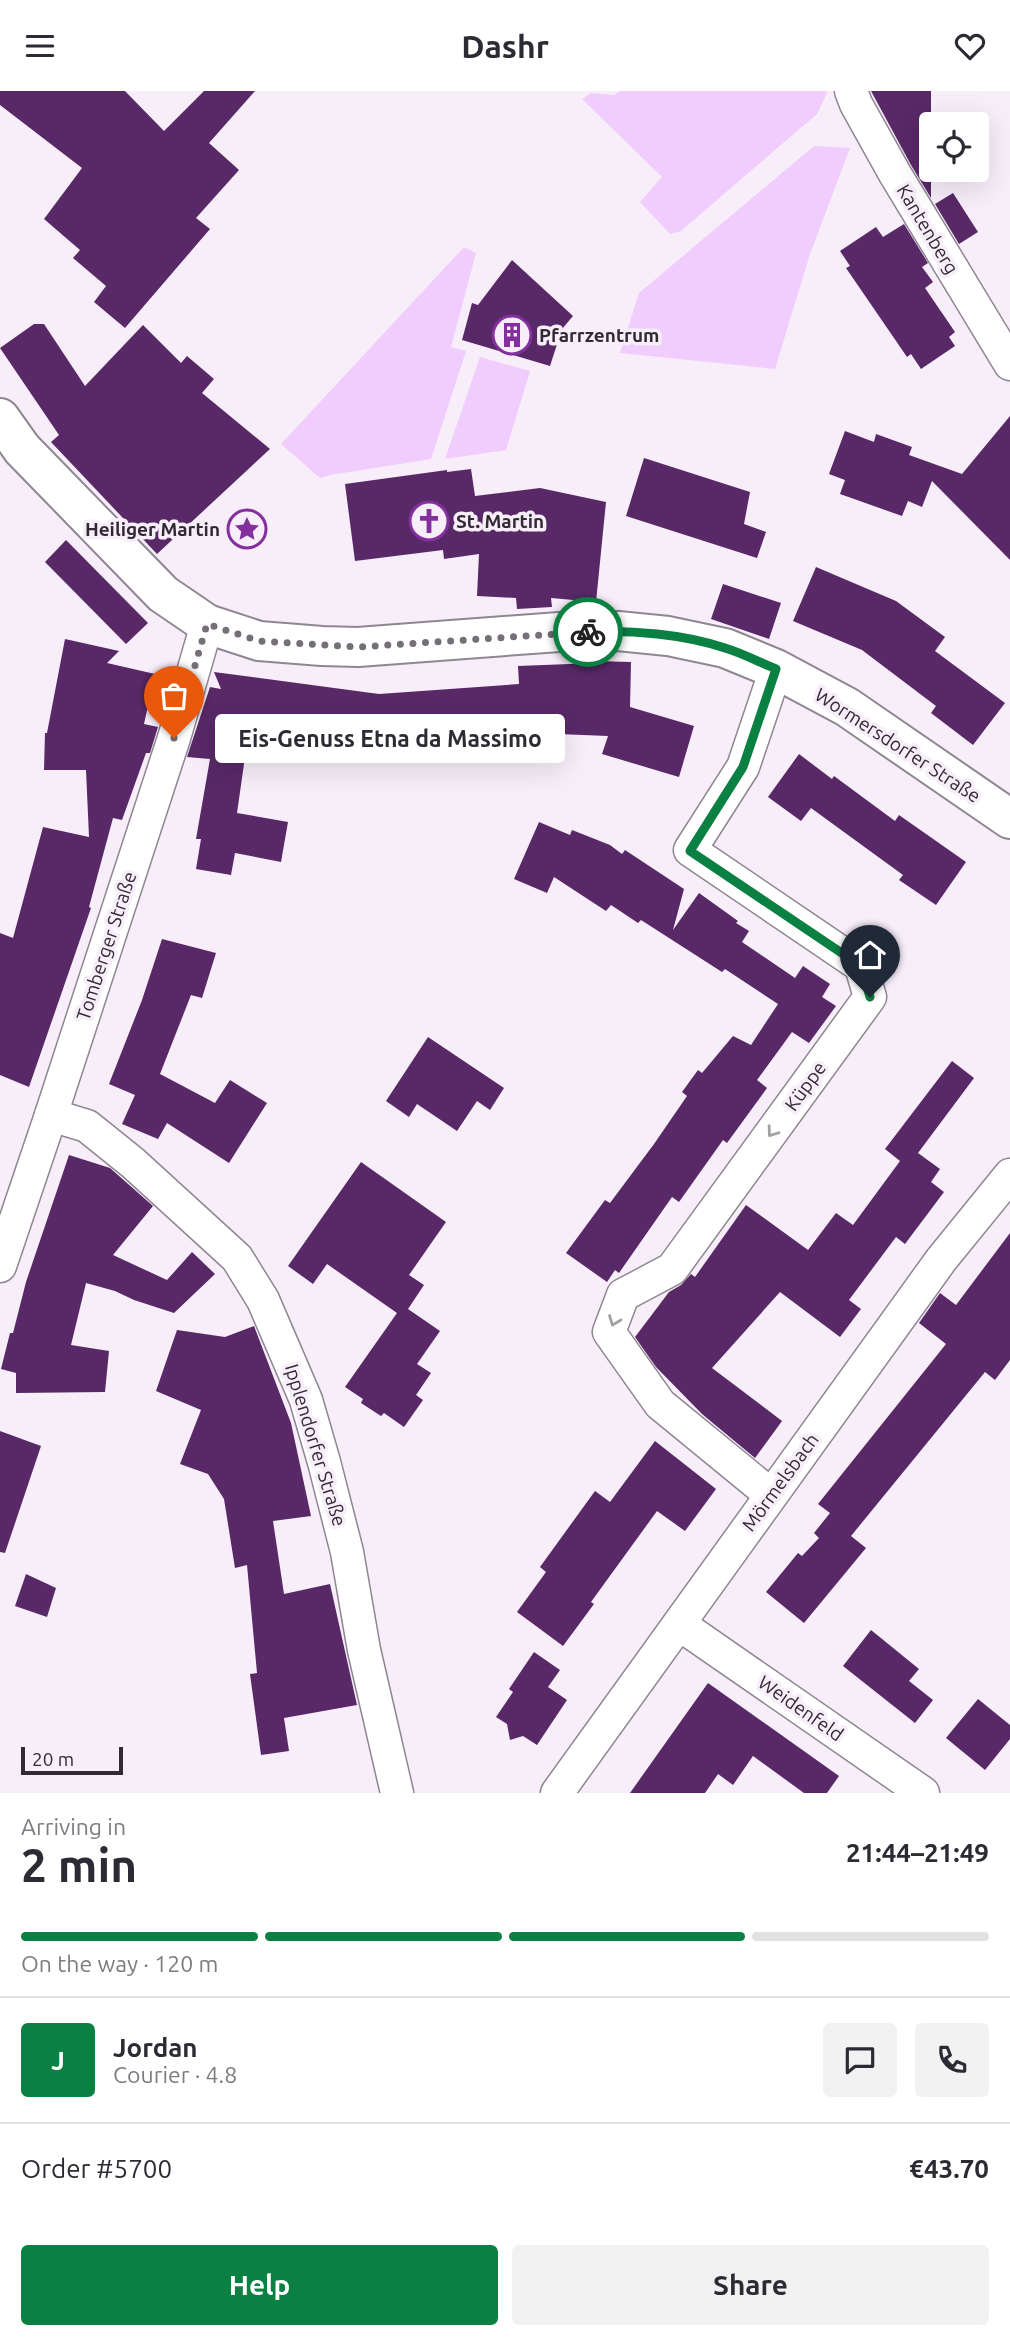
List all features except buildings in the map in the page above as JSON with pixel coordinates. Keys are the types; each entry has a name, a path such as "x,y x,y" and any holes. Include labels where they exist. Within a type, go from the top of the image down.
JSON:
{"main road":[{"name":"Wormersdorfer Straße","path":"0,418 22,449 163,594 207,624 259,641 358,647 559,632 618,631 668,636 724,647 776,669 847,708 1010,819"}],"street":[{"name":"Kantenberg","path":"851,91 895,174 1010,364"},
{"name":"Tomberger Straße","path":"0,1266 174,738 207,624"},
{"name":"Küppe","path":"771,1495 660,1404 610,1332 624,1295 672,1269 870,997 861,966 690,851 743,767 776,669"},
{"name":"Ipplendorfer Straße","path":"51,1115 87,1126 133,1163 237,1258 264,1300 306,1400 324,1462 346,1552 364,1650 397,1793"},
{"name":"Mörmelsbach","path":"557,1793 942,1260 1010,1175"},
{"name":"Weidenfeld","path":"679,1623 923,1793"}],"shaded area":[{"path":"620,91 827,93 817,114 681,231 670,234 640,202 662,177 582,99 591,93 614,95"},
{"path":"814,146 850,148 810,254 775,369 620,353 639,293"},
{"path":"464,247 476,253 451,347 466,351 431,459 320,478 281,444"},
{"path":"480,357 530,371 506,450 445,459"}],"way so far":[{"path":"174,738 207,624 233,635 259,641 358,647 588,632"}],"place":[{"name":"Pfarrzentrum","path":"512,335"},
{"name":"St. Martin","path":"429,521"},
{"name":"Heiliger Martin","path":"247,529"},
{"name":"Eis-Genuss Etna da Massimo","path":"174,738"}],"route":[{"path":"588,632 618,631 668,636 724,647 776,669 743,767 690,851 861,966 870,997"}]}
